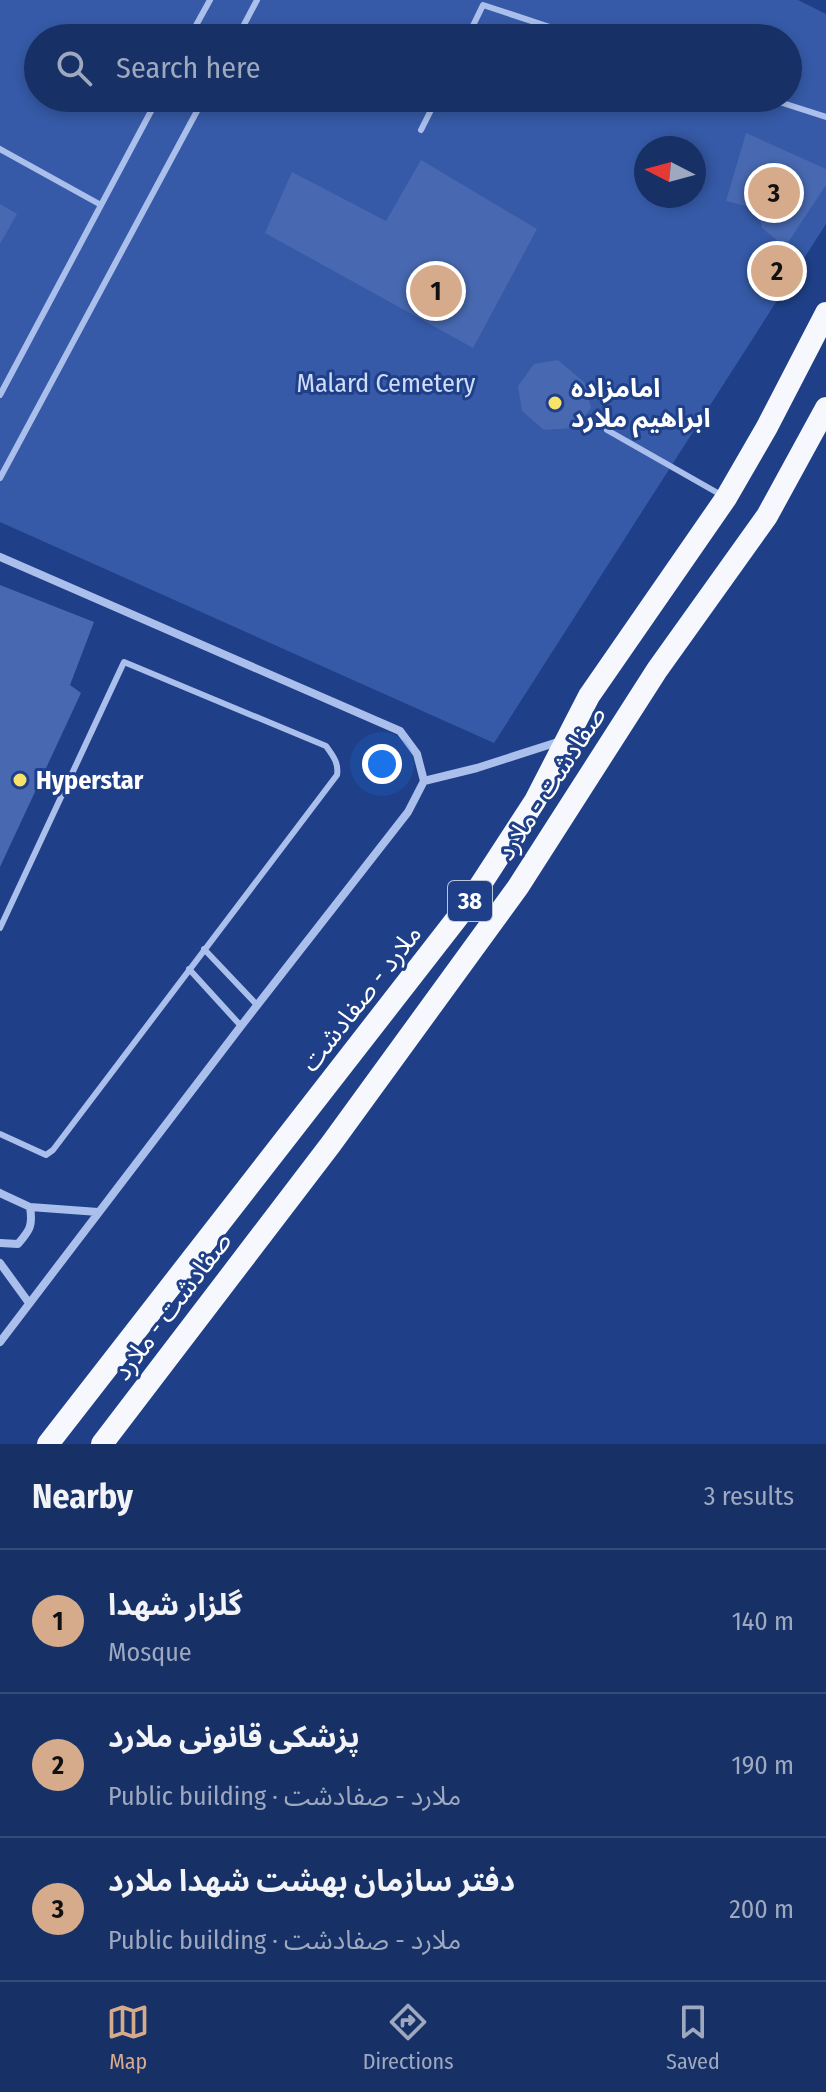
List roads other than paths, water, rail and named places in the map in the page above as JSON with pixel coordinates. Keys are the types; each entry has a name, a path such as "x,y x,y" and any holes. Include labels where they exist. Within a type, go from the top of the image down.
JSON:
{"highway":[{"name":"ملارد - صفادشت","path":"48,1444 468,904 535,801 589,696 726,498 826,313"},
{"name":"صفادشت - ملارد","path":"102,1444 331,1144 518,887 657,670 767,516 826,408"}],"street":[{"path":"0,557 400,731 417,754 424,781 408,812 0,1342"},
{"path":"424,781 568,739"},
{"path":"0,1193 30,1207 98,1212"},
{"path":"0,1243 18,1244 29,1231 32,1219 30,1207"},
{"path":"0,1263 29,1303"}],"lane":[{"path":"197,24 210,0"},
{"path":"244,24 257,0"},
{"path":"474,24 483,5 541,24"},
{"path":"802,109 826,117"},
{"path":"0,395 151,112"},
{"path":"0,478 196,112"},
{"path":"421,130 430,112"},
{"path":"0,149 101,205"},
{"path":"607,430 726,498"},
{"path":"0,928 124,662 326,746 335,758 337,775 53,1150 46,1155 0,1134"},
{"path":"204,949 257,1005"},
{"path":"189,969 241,1026"}],"place":[{"name":"دفتر سازمان بهشت شهدا ملارد","path":"774,193"},
{"name":"پزشکی قانونی ملارد","path":"777,271"},
{"name":"گلزار شهدا","path":"436,291"},
{"name":"امامزاده ابراهیم ملارد","path":"555,403"},
{"name":"Hyperstar","path":"20,780"}],"park label":[{"name":"Malard Cemetery","path":"386,383"}]}
